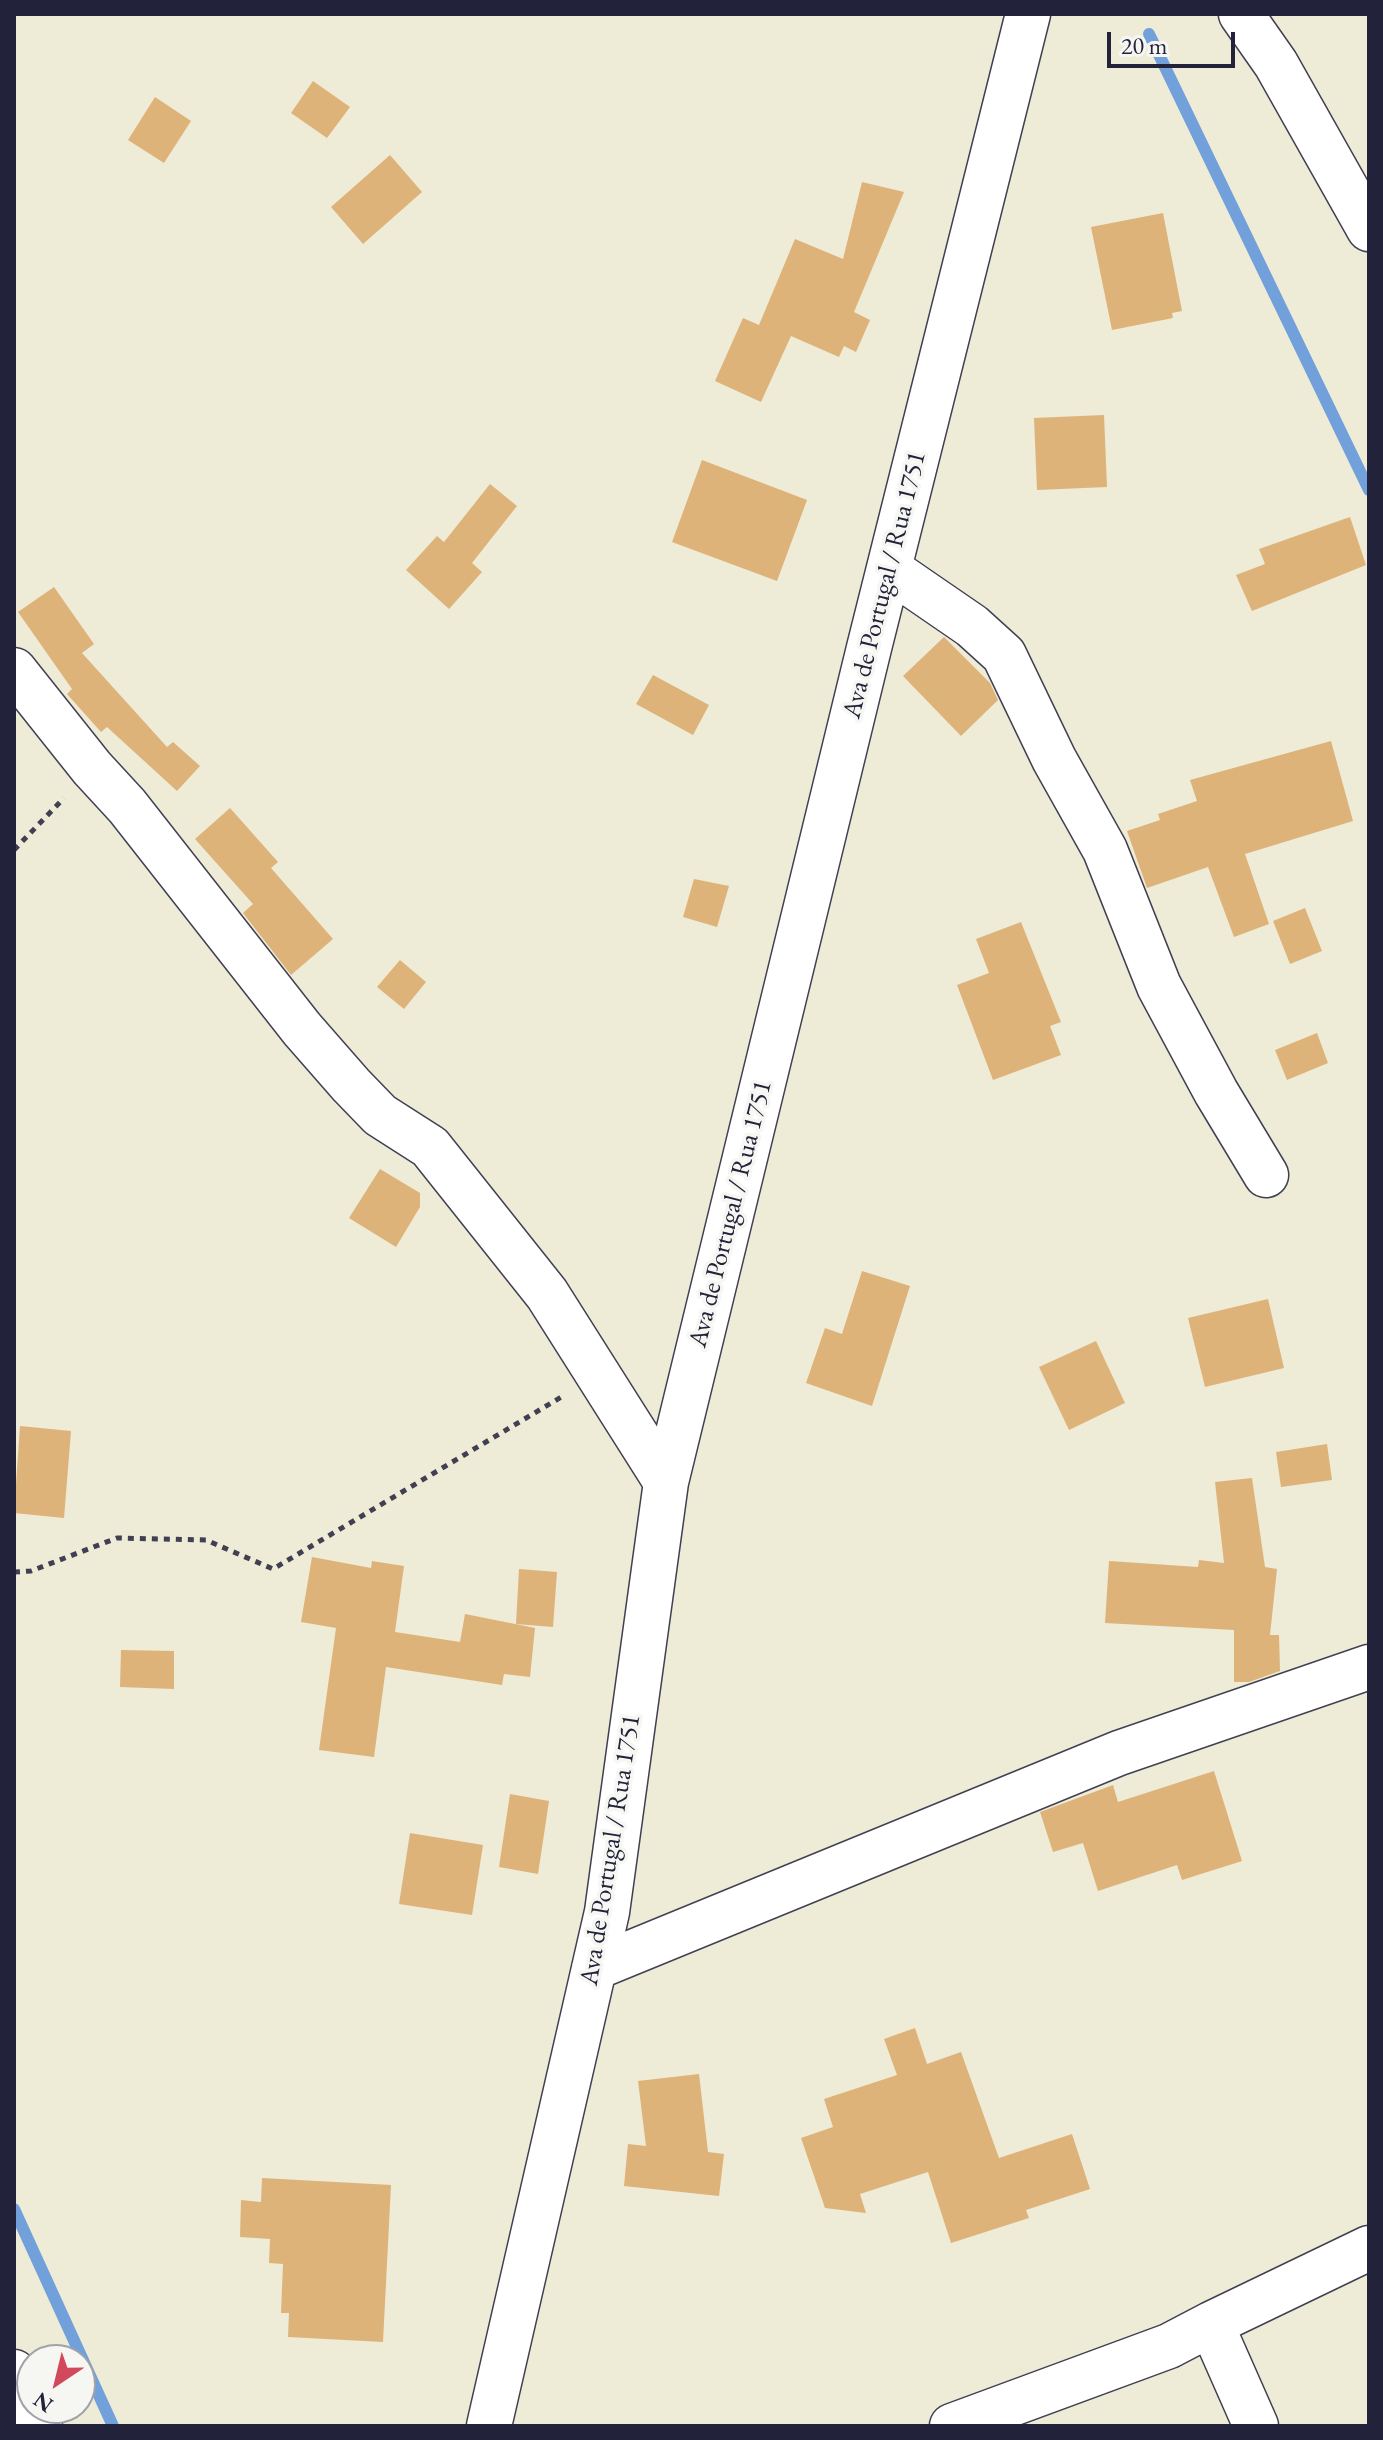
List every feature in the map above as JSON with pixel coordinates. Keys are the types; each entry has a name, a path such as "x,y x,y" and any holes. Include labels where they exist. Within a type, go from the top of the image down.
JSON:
{"street":[{"name":"Ava de Portugal / Rua 1751","path":"489,2426 607,1912 666,1482 1028,14"},
{"path":"1241,14 1276,64 1369,229"},
{"path":"889,569 972,626 1004,655 1054,759 1105,850 1159,986 1216,1092 1266,1175"},
{"path":"14,670 92,768 127,806 302,1029 380,1115 430,1147 547,1294 666,1482"},
{"path":"594,1968 1119,1753 1369,1667"},
{"path":"952,2426 1169,2346 1369,2248"},
{"path":"1211,2324 1256,2426"},
{"path":"14,2372 40,2426"}],"path":[{"path":"14,850 92,768"},
{"path":"14,1572 31,1571 117,1538 206,1540 273,1569 598,1375"}],"building":[{"path":"313,81 350,107 327,138 291,113"},
{"path":"155,97 191,121 164,163 128,140"},
{"path":"390,155 422,192 363,244 331,207"},
{"path":"862,182 904,192 854,312 870,320 856,352 844,346 839,357 791,336 761,402 715,381 743,318 759,325 795,239 843,259"},
{"path":"1163,213 1182,311 1172,313 1173,318 1112,330 1091,227"},
{"path":"1104,415 1107,487 1037,490 1034,418"},
{"path":"702,460 807,500 777,581 672,542"},
{"path":"490,484 517,506 472,563 482,572 449,609 406,570 437,536 444,542"},
{"path":"1350,517 1366,565 1252,611 1236,575 1265,564 1259,549"},
{"path":"54,587 94,644 82,653 167,747 173,742 200,766 177,791 107,727 101,732 67,694 72,689 18,612"},
{"path":"944,637 990,683 998,700 961,736 903,676"},
{"path":"653,675 709,705 693,735 636,704"},
{"path":"1331,741 1353,821 1245,854 1269,924 1234,937 1208,867 1147,888 1127,831 1160,820 1158,814 1197,801 1190,780"},
{"path":"230,808 278,862 271,868 333,939 291,975 243,913 253,904 195,839"},
{"path":"694,879 729,886 717,927 683,917"},
{"path":"1305,908 1322,951 1290,964 1273,921"},
{"path":"1021,922 1061,1022 1050,1026 1061,1055 993,1080 957,985 989,973 976,939"},
{"path":"400,960 426,982 404,1009 377,987"},
{"path":"1317,1033 1328,1063 1287,1080 1275,1050"},
{"path":"380,1169 420,1193 420,1207 396,1247 349,1218"},
{"path":"862,1271 910,1286 872,1406 806,1383 825,1328 842,1334"},
{"path":"1268,1299 1284,1368 1205,1387 1188,1318"},
{"path":"1096,1341 1125,1403 1069,1430 1039,1367"},
{"path":"20,1426 71,1431 64,1518 14,1513"},
{"path":"1327,1444 1332,1480 1281,1487 1276,1452"},
{"path":"1252,1478 1265,1567 1277,1569 1270,1635 1279,1635 1280,1671 1249,1682 1234,1682 1234,1630 1105,1623 1109,1561 1198,1567 1199,1560 1224,1563 1215,1482"},
{"path":"312,1557 371,1568 372,1561 404,1566 395,1632 460,1642 465,1614 535,1628 530,1677 504,1674 502,1685 386,1667 374,1757 319,1750 336,1628 301,1622"},
{"path":"519,1569 557,1572 553,1627 516,1624"},
{"path":"121,1650 174,1651 174,1689 120,1687"},
{"path":"1214,1771 1242,1861 1182,1880 1177,1865 1098,1891 1083,1843 1053,1852 1040,1812 1113,1785 1118,1802"},
{"path":"510,1794 549,1801 538,1874 499,1867"},
{"path":"410,1833 483,1845 472,1915 399,1904"},
{"path":"915,2028 927,2064 961,2052 999,2158 1072,2134 1090,2189 1026,2210 1029,2218 951,2243 928,2172 860,2194 866,2213 825,2208 801,2138 833,2127 824,2099 897,2075 884,2039"},
{"path":"699,2074 708,2152 724,2154 719,2196 624,2186 628,2144 646,2146 638,2081"},
{"path":"262,2178 391,2185 383,2342 288,2337 289,2313 281,2313 283,2264 269,2263 270,2239 240,2237 241,2200 261,2202"}],"waterway":[{"path":"1149,34 1369,490"},
{"path":"14,2209 113,2426"}]}
